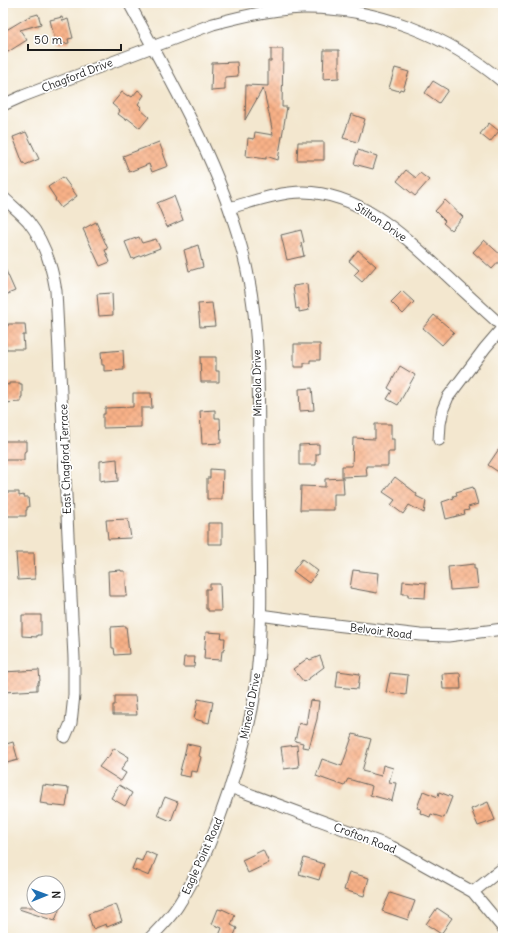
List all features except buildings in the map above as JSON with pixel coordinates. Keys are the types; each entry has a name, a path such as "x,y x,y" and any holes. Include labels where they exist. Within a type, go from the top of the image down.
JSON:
{"street":[{"name":"Mineola Drive","path":"129,3 199,135 215,171 241,245 253,302 258,361 260,615 257,676 253,704 230,787"},
{"name":"Chagford Drive","path":"3,105 152,46 213,24 238,17 270,11 302,8 335,9 357,12 384,18 410,27 469,57 503,82"},
{"name":"Stilton Drive","path":"229,208 283,194 301,192 316,192 351,202 391,226 415,246 503,327"},
{"name":"East Chagford Terrace","path":"3,197 28,221 39,239 49,261 56,291 74,658 74,694 71,723 65,737"},
{"path":"439,440 443,409 448,397 503,327"},
{"name":"Belvoir Road","path":"260,615 420,635 448,636 503,628"},
{"name":"Crofton Road","path":"230,787 392,847 473,892 503,928"},
{"name":"Eagle Point Road","path":"150,938 166,922 179,904 197,871 230,787"},
{"path":"473,892 503,868"}]}
